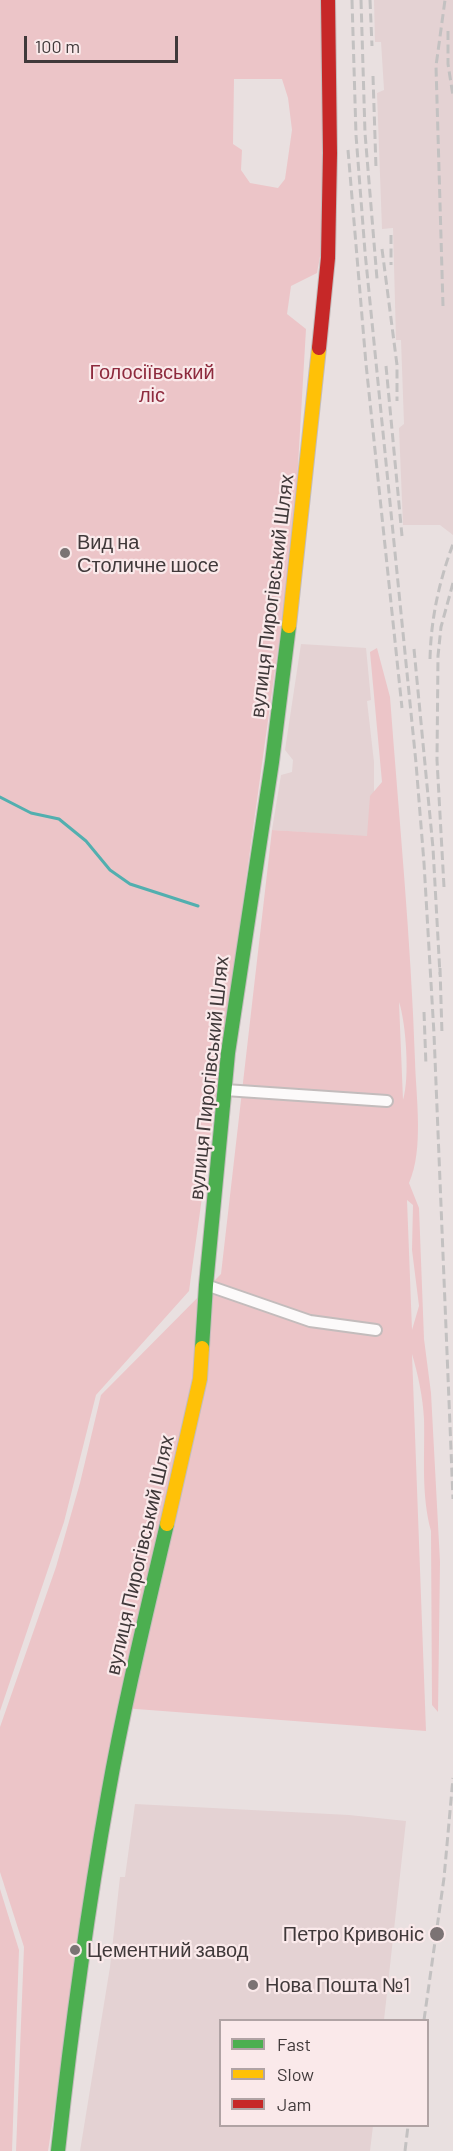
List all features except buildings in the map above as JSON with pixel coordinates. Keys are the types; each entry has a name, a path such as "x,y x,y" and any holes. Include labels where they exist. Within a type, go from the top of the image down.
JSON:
{"street":[{"name":"вулиця Пирогівський Шлях","path":"58,2151 71,2034 108,1796 132,1676 200,1379 206,1285 228,1053 272,762 300,537 328,258 330,153 328,0"},
{"path":"225,1090 387,1101"},
{"path":"206,1285 310,1321 376,1330"}],"shaded area":[{"path":"374,0 453,0 453,535 440,525 403,525 399,428 404,424 401,340 396,340 393,228 382,229 377,93 384,90 381,42 375,42"},
{"path":"301,644 366,648 371,700 367,701 374,762 374,830 368,837 272,830 281,775 292,772 293,760 285,750"},
{"path":"135,1804 349,1815 406,1821 384,2019 219,2019 219,2127 373,2127 370,2151 80,2151 110,1967 120,1877 125,1877"}],"green space":[{"name":"Голосіївський ліс","path":"0,0 321,0 325,229 317,273 291,286 287,314 306,329 294,533 189,1291 96,1395 64,1522 0,1711","holes":["234,79 282,79 288,98 292,130 285,179 278,188 250,183 241,170 242,150 233,144"]},
{"path":"377,648 390,697 411,970 418,1139 414,1170 409,1183 419,1208 424,1339 431,1393 440,1562 438,1712 432,1705 431,1531 425,1489 423,1411 412,1354 426,1731 123,1708 104,1796 48,2151 16,2151 24,1947 0,1872 0,1727 56,1567 80,1483 101,1395 221,1274 272,830 367,836 370,796 382,782 370,652","holes":["399,1002 404,1023 406,1051 403,1100","407,1200 413,1205 412,1250 419,1306 412,1330"]},
{"path":"0,1889 19,1950 12,2151 0,2151"}],"waterway":[{"path":"0,797 31,813 59,819 86,841 110,870 130,884 198,906"}],"railway":[{"path":"352,0 356,135 365,252 424,863 434,1034 453,1499"},
{"path":"361,0 365,133 377,279"},
{"path":"370,0 372,46"},
{"path":"443,306 436,66 445,0"},
{"path":"448,31 448,64 453,96"},
{"path":"373,76 376,168"},
{"path":"348,150 366,364 402,708"},
{"path":"391,235 391,265"},
{"path":"382,249 397,365 397,401"},
{"path":"386,366 402,536"},
{"path":"430,659 437,600 453,544"},
{"path":"444,887 437,760 438,656 441,627 453,583"},
{"path":"414,649 433,848 440,975"},
{"path":"440,968 442,1034"},
{"path":"424,1012 426,1066"},
{"path":"424,2019 444,1878 453,1778"},
{"path":"405,2151 408,2127"}],"traffic: fast":[{"path":"202,1348 228,1053 272,762 289,626"},
{"path":"58,2151 80,1973 108,1795 128,1693 167,1524"}],"traffic: slow":[{"path":"289,626 319,348"},
{"path":"167,1524 200,1379 202,1348"}],"traffic: jam":[{"path":"319,348 328,258 330,153 328,0"}],"place":[{"name":"Вид на Столичне шосе","path":"65,553"},
{"name":"Петро Кривоніс","path":"437,1934"},
{"name":"Цементний завод","path":"75,1950"},
{"name":"Нова Пошта №1","path":"253,1985"}]}
